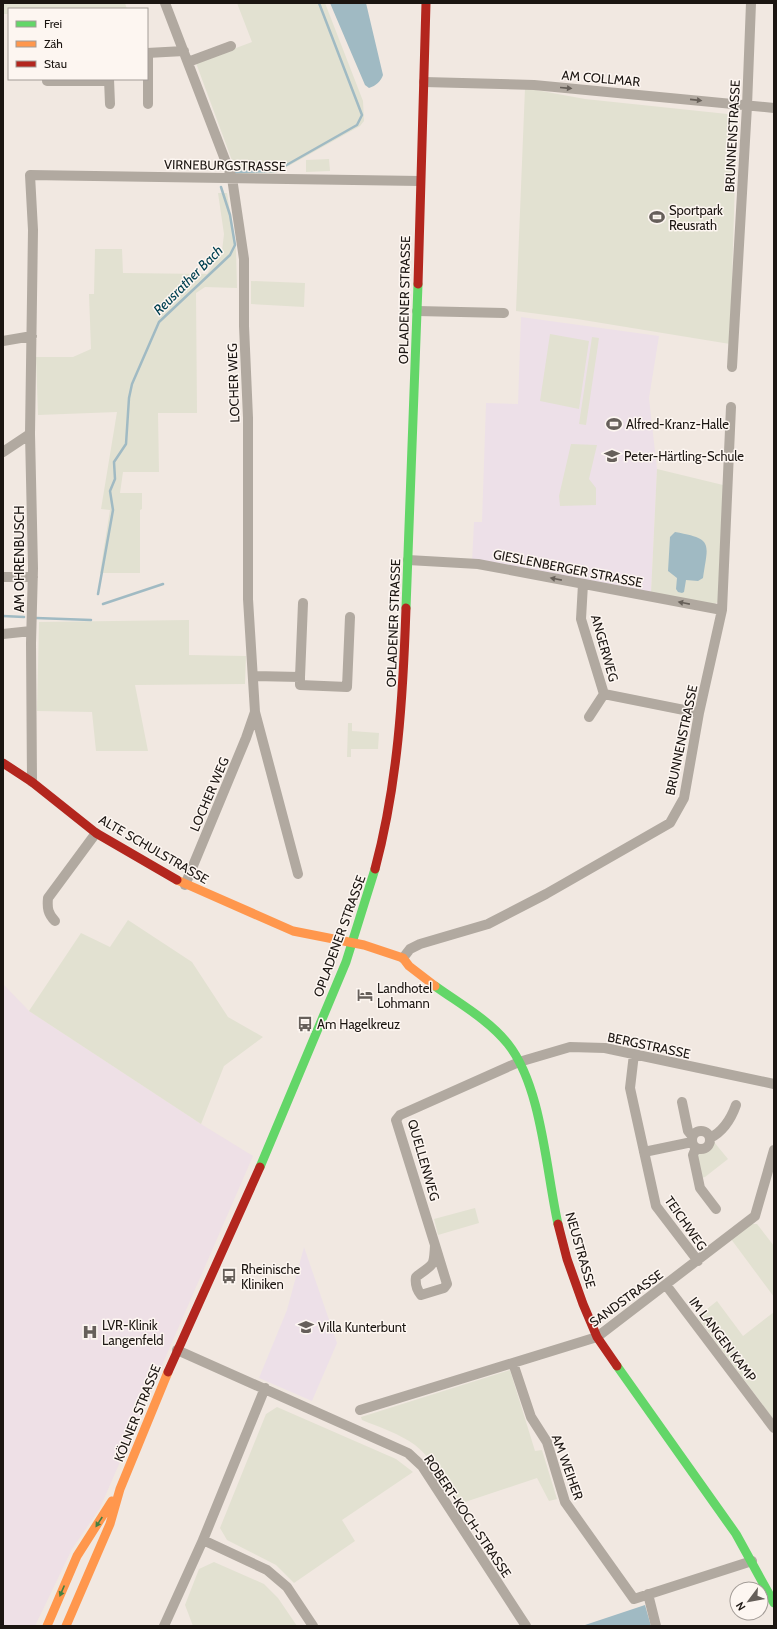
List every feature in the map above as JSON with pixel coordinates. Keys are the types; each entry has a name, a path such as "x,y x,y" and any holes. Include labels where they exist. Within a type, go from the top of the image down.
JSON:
{"main road":[{"name":"OPLADENER STRASSE","path":"238,1216 353,942 369,894 382,844 397,762 402,703 408,560 426,3"},
{"name":"ALTE SCHULSTRASSE","path":"3,763 32,782 96,833 185,885 293,931 334,940 353,942"},
{"name":"NEUSTRASSE","path":"353,942 403,958 409,966 494,1029 508,1045 519,1062 530,1084 556,1214 568,1259 583,1304 597,1337 736,1534 774,1603"},
{"name":"KÖLNER STRASSE","path":"66,1626 110,1524 120,1489 177,1350 238,1216"},
{"name":"KÖLNER STRASSE","path":"47,1626 77,1556 120,1489"}],"street":[{"name":"BRUNNENSTRASSE","path":"732,367 747,106 751,3"},
{"name":"LOCHER WEG","path":"168,4 188,62 232,178 244,259 244,326 248,418 248,599 255,712 298,874"},
{"path":"188,62 231,46"},
{"path":"148,53 184,51"},
{"path":"47,80 109,80 110,104"},
{"path":"148,80 148,104"},
{"name":"AM COLLMAR","path":"424,82 527,85 774,108"},
{"name":"VIRNEBURGSTRASSE","path":"30,175 420,181"},
{"name":"AM OHRENBUSCH","path":"30,175 33,230 30,434 33,577 31,631 32,782"},
{"path":"417,311 504,313"},
{"path":"3,341 32,336"},
{"name":"BRUNNENSTRASSE","path":"403,958 410,949 420,944 488,924 546,894 670,824 684,798 699,713 722,610 731,407"},
{"path":"3,452 30,434"},
{"name":"GIESLENBERGER STRASSE","path":"408,560 438,560 478,564 722,610"},
{"path":"3,578 33,577"},
{"name":"ANGERWEG","path":"583,584 581,619 604,694 590,717"},
{"path":"303,603 300,685 347,687 350,617"},
{"path":"3,634 31,631"},
{"path":"253,676 300,678"},
{"name":"ANGERWEG","path":"604,694 699,713"},
{"name":"LOCHER WEG","path":"185,885 246,738 255,712"},
{"path":"56,921 50,916 47,908 48,898 96,833"},
{"name":"BERGSTRASSE","path":"519,1062 570,1047 605,1048 774,1084"},
{"name":"TEICHWEG","path":"634,1054 630,1088 656,1206 698,1261"},
{"name":"QUELLENWEG","path":"435,1245 433,1264 430,1269 416,1277 415,1283 417,1291 421,1295 444,1288 447,1284 435,1245 396,1120 400,1115 519,1062"},
{"path":"682,1102 688,1130 693,1142 701,1149 706,1148 709,1144 710,1138 707,1133 702,1131 696,1132 693,1142 693,1155 700,1188 716,1209"},
{"path":"710,1138 718,1134 724,1127 730,1119 736,1105"},
{"path":"644,1152 693,1142"},
{"name":"SANDSTRASSE","path":"360,1410 597,1337 755,1216 774,1150"},
{"name":"IM LANGEN KAMP","path":"666,1285 774,1428"},
{"name":"ROBERT-KOCH-STRASSE","path":"177,1350 266,1388 408,1453 422,1466 526,1626"},
{"name":"AM WEIHER","path":"513,1363 532,1417 548,1442 565,1502 634,1599 752,1561"},
{"path":"164,1626 203,1540 266,1388"},
{"path":"203,1540 267,1570 287,1587 313,1626"},
{"path":"648,1594 656,1626"}],"shaded area":[{"path":"3,3 125,3 127,8 8,8 8,14 3,14"},
{"path":"237,3 325,3 363,101 364,121 360,126 276,173 237,174 196,63 252,42"},
{"name":"Sportpark Reusrath","path":"525,88 585,99 737,115 730,344 577,319 516,311"},
{"path":"329,159 330,171 306,172 306,160"},
{"path":"218,193 227,193 236,249 237,288 205,287 196,293 197,413 158,413 159,472 123,472 120,493 142,493 142,509 140,510 140,573 100,573 110,510 101,509 117,412 38,415 36,357 73,357 91,349 89,294 94,294 95,249 122,249 123,273 207,274 222,251 224,234"},
{"path":"251,281 305,283 304,307 251,304"},
{"name":"Peter-Härtling-Schule","path":"521,317 659,336 649,398 657,469 651,593 472,562 474,522 482,522 486,403 518,404"},
{"path":"550,334 589,341 579,409 540,401"},
{"path":"592,337 599,338 586,425 579,424"},
{"path":"571,444 597,445 589,479 596,488 596,505 560,506 559,496"},
{"path":"657,469 723,485 718,602 713,605 651,593"},
{"path":"189,620 189,655 246,656 245,684 135,685 148,751 96,751 92,712 37,711 39,622"},
{"path":"348,723 352,723 352,731 379,733 378,749 351,749 351,757 347,757"},
{"path":"128,920 192,962 228,1017 263,1037 224,1066 201,1124 29,1011 81,933 110,947"},
{"name":"LVR-Klinik Langenfeld","path":"3,984 29,1011 201,1124 253,1156 100,1508 72,1549 35,1626 3,1626"},
{"path":"714,1142 728,1159 705,1177 701,1178 697,1157 699,1154 709,1151"},
{"path":"475,1208 479,1223 438,1235 434,1219"},
{"path":"750,1224 757,1224 774,1246 774,1297 731,1239"},
{"name":"Villa Kunterbunt","path":"304,1247 337,1343 312,1401 259,1378 287,1310"},
{"path":"717,1301 743,1336 774,1312 774,1420 697,1317"},
{"path":"510,1370 535,1451 542,1450 557,1499 549,1501 537,1478 459,1504 439,1473 422,1451 403,1437 362,1420 361,1417"},
{"path":"277,1407 396,1459 413,1472 342,1520 355,1541 294,1583 276,1565 227,1540 220,1528 266,1414"},
{"path":"214,1562 264,1584 278,1598 297,1626 193,1626 185,1605 199,1569"}],"water":[{"path":"330,3 366,3 383,75 376,85 369,88 365,85"},
{"path":"675,532 697,537 706,544 707,550 703,578 698,581 686,580 684,592 682,593 678,592 676,589 677,578 668,571 670,537"},
{"path":"645,1605 651,1626 582,1626"}],"waterway":[{"name":"Reusrather Bach","path":"234,172 276,171 357,125 362,115 319,3"},
{"name":"Reusrather Bach","path":"98,594 113,510 110,491 115,479 114,462 126,444 129,398 132,384 159,322 230,255 235,245 230,215 221,187"},
{"path":"103,604 163,584"},
{"name":"Reusrather Bach","path":"3,616 24,617"},
{"name":"Reusrather Bach","path":"36,618 91,620"}],"traffic: fast":[{"path":"406,608 418,284"},
{"path":"260,1167 346,962 375,869"},
{"path":"435,986 492,1027 508,1044 519,1062 536,1106 558,1224"},
{"path":"617,1366 736,1534 774,1603"}],"traffic: slow":[{"path":"177,880 293,931 364,945 403,958 409,966 435,986"},
{"path":"66,1626 110,1524 120,1489 168,1372"},
{"path":"47,1626 77,1556 112,1501"}],"traffic: jam":[{"path":"418,284 426,3"},
{"path":"375,869 389,804 398,739 406,608"},
{"path":"3,763 32,782 96,833 177,880"},
{"path":"168,1372 260,1167"},
{"path":"558,1224 567,1259 583,1304 597,1337 617,1366"}],"place":[{"name":"Sportpark Reusrath","path":"657,217"},
{"name":"Alfred-Kranz-Halle","path":"614,424"},
{"name":"Peter-Härtling-Schule","path":"612,456"},
{"name":"Landhotel Lohmann","path":"365,995"},
{"name":"Am Hagelkreuz","path":"305,1024"},
{"name":"Rheinische Kliniken","path":"229,1276"},
{"name":"Villa Kunterbunt","path":"306,1327"},
{"name":"LVR-Klinik Langenfeld","path":"90,1332"}]}
